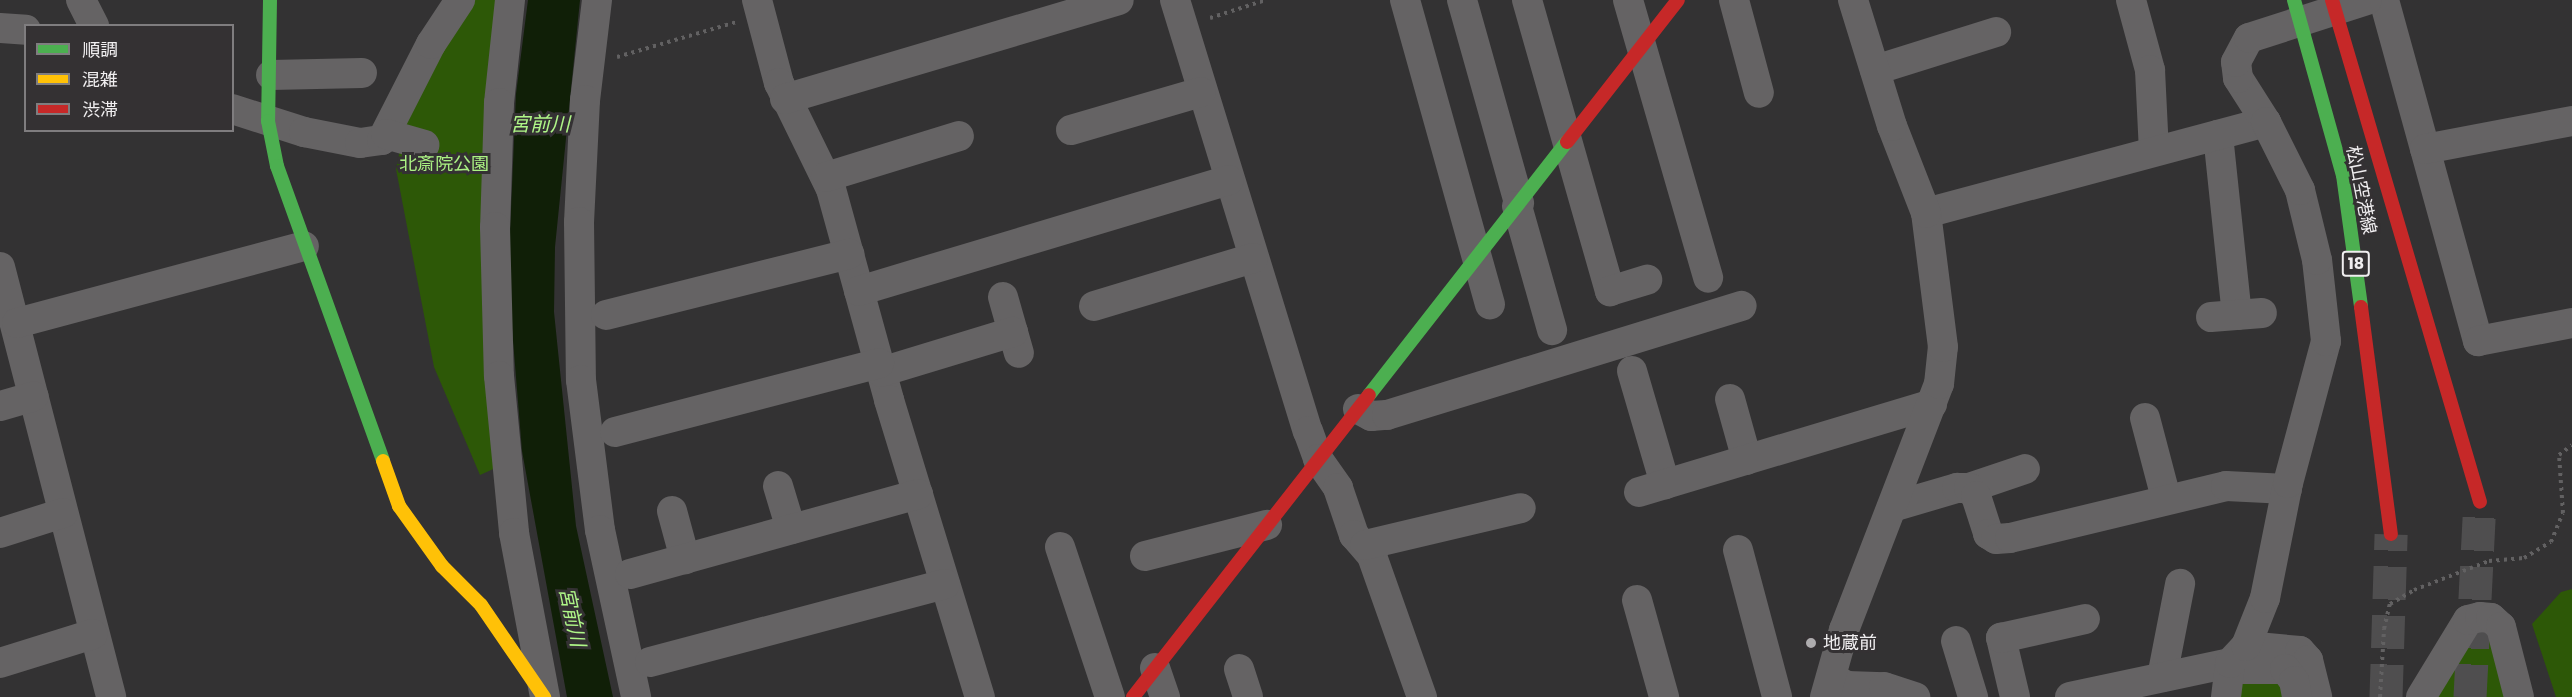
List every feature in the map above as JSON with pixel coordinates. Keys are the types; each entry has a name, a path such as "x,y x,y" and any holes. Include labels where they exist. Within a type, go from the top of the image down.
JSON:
{"street":[{"path":"81,0 93,24"},
{"path":"270,0 271,75 268,120 277,166 399,506 442,566 481,605 545,697"},
{"path":"234,110 304,132 360,142 381,140 431,44 460,0"},
{"path":"510,0 499,103 495,216 499,376 514,533 545,697"},
{"path":"597,0 589,65 579,222 593,377 600,530 636,697"},
{"path":"785,99 1119,0"},
{"path":"1405,0 1490,304"},
{"path":"1527,0 1610,291 1647,280"},
{"path":"1628,0 1642,46 1694,185 1708,278"},
{"path":"1133,697 1678,0"},
{"path":"1734,0 1759,93"},
{"path":"1853,0 1875,70 1926,213 1943,347 1932,405 1844,630 1828,688 1884,687 1903,690 1915,697"},
{"path":"2131,0 2150,70 2154,151"},
{"path":"2226,697 2238,655 2265,598 2287,489 2322,361 2326,317 2300,190 2266,122 2238,78 2236,62 2249,38 2297,11 2367,0"},
{"path":"2384,0 2478,340 2572,323"},
{"name":"松山空港線","path":"2334,5 2481,502"},
{"path":"759,8 785,99 825,177 880,368 980,697"},
{"name":"松山空港線","path":"2297,11 2343,175 2391,534"},
{"path":"1179,14 1201,92 1318,459 1330,473 1354,535 1365,545 1378,568 1422,697"},
{"path":"1475,15 1518,205 1552,330"},
{"path":"0,28 24,30"},
{"path":"1875,70 1996,32"},
{"path":"271,75 362,73"},
{"path":"1071,130 1201,92"},
{"path":"1926,213 2266,122"},
{"path":"2425,149 2572,122"},
{"path":"386,134 424,145"},
{"path":"2218,135 2237,315"},
{"path":"825,177 959,136"},
{"path":"859,291 1229,180"},
{"path":"12,330 304,246"},
{"path":"606,315 849,254"},
{"path":"1094,306 1253,258"},
{"path":"0,267 12,330 34,396 93,634 111,697"},
{"path":"633,435 763,407 880,368 1016,343 1003,297"},
{"path":"1358,409 1371,416 1388,416 1742,306"},
{"path":"1644,379 1652,488 1932,405"},
{"path":"0,406 34,396"},
{"path":"1730,399 1747,460"},
{"path":"2145,418 2166,498"},
{"path":"1892,507 1957,488 1969,488 2025,469"},
{"path":"778,486 791,529"},
{"path":"1969,488 1976,496 1988,534 1996,539 2226,486 2287,489"},
{"path":"630,574 918,494"},
{"path":"1365,545 1521,508"},
{"path":"672,511 685,559"},
{"path":"0,533 63,513"},
{"path":"1158,545 1267,525"},
{"path":"1060,547 1110,697"},
{"path":"1737,550 1777,697"},
{"path":"650,662 679,641 825,602 945,584"},
{"path":"2162,677 2180,584"},
{"path":"1637,600 1664,697"},
{"path":"2421,697 2468,620 2480,617 2492,618 2501,627 2519,697"},
{"path":"2015,697 2001,638 2085,619"},
{"path":"0,663 93,634"},
{"path":"1956,641 1973,697"},
{"path":"2070,697 2119,692 2238,655 2300,651 2308,660 2317,697"},
{"path":"2238,655 2244,669 2285,669 2294,681 2297,697"},
{"path":"1155,668 1165,697"}],"path":[{"path":"1179,14 1266,0"},
{"path":"589,65 759,8"},
{"path":"2380,697 2384,629 2390,604 2414,590 2489,561 2524,558 2539,552 2559,528 2564,497 2559,455 2572,445"}],"green space":[{"name":"北斎院公園","path":"475,0 502,0 500,466 480,475 434,367 396,169 405,126 436,52"},
{"path":"2572,589 2572,697 2556,697 2532,624 2561,592"},
{"path":"2485,624 2511,697 2429,697 2470,630"},
{"path":"2246,677 2280,677 2299,697 2236,697"}],"water":[{"name":"宮前川","path":"528,0 580,0 555,247 554,312 576,526 613,697 567,697 522,451 508,279 516,94"}],"tunnel":[{"path":"2470,697 2480,502"},
{"path":"2386,697 2391,534"}],"traffic: fast":[{"path":"270,0 268,121 277,166 383,461"},
{"path":"2294,0 2343,175 2361,307"},
{"path":"1369,395 1567,142"}],"traffic: slow":[{"path":"383,461 399,506 442,566 481,605 544,697"}],"traffic: jam":[{"path":"1567,142 1678,0"},
{"path":"2332,0 2480,502"},
{"path":"2361,307 2391,534"},
{"path":"1133,697 1369,395"}],"place":[{"name":"地蔵前","path":"1811,643"}]}
